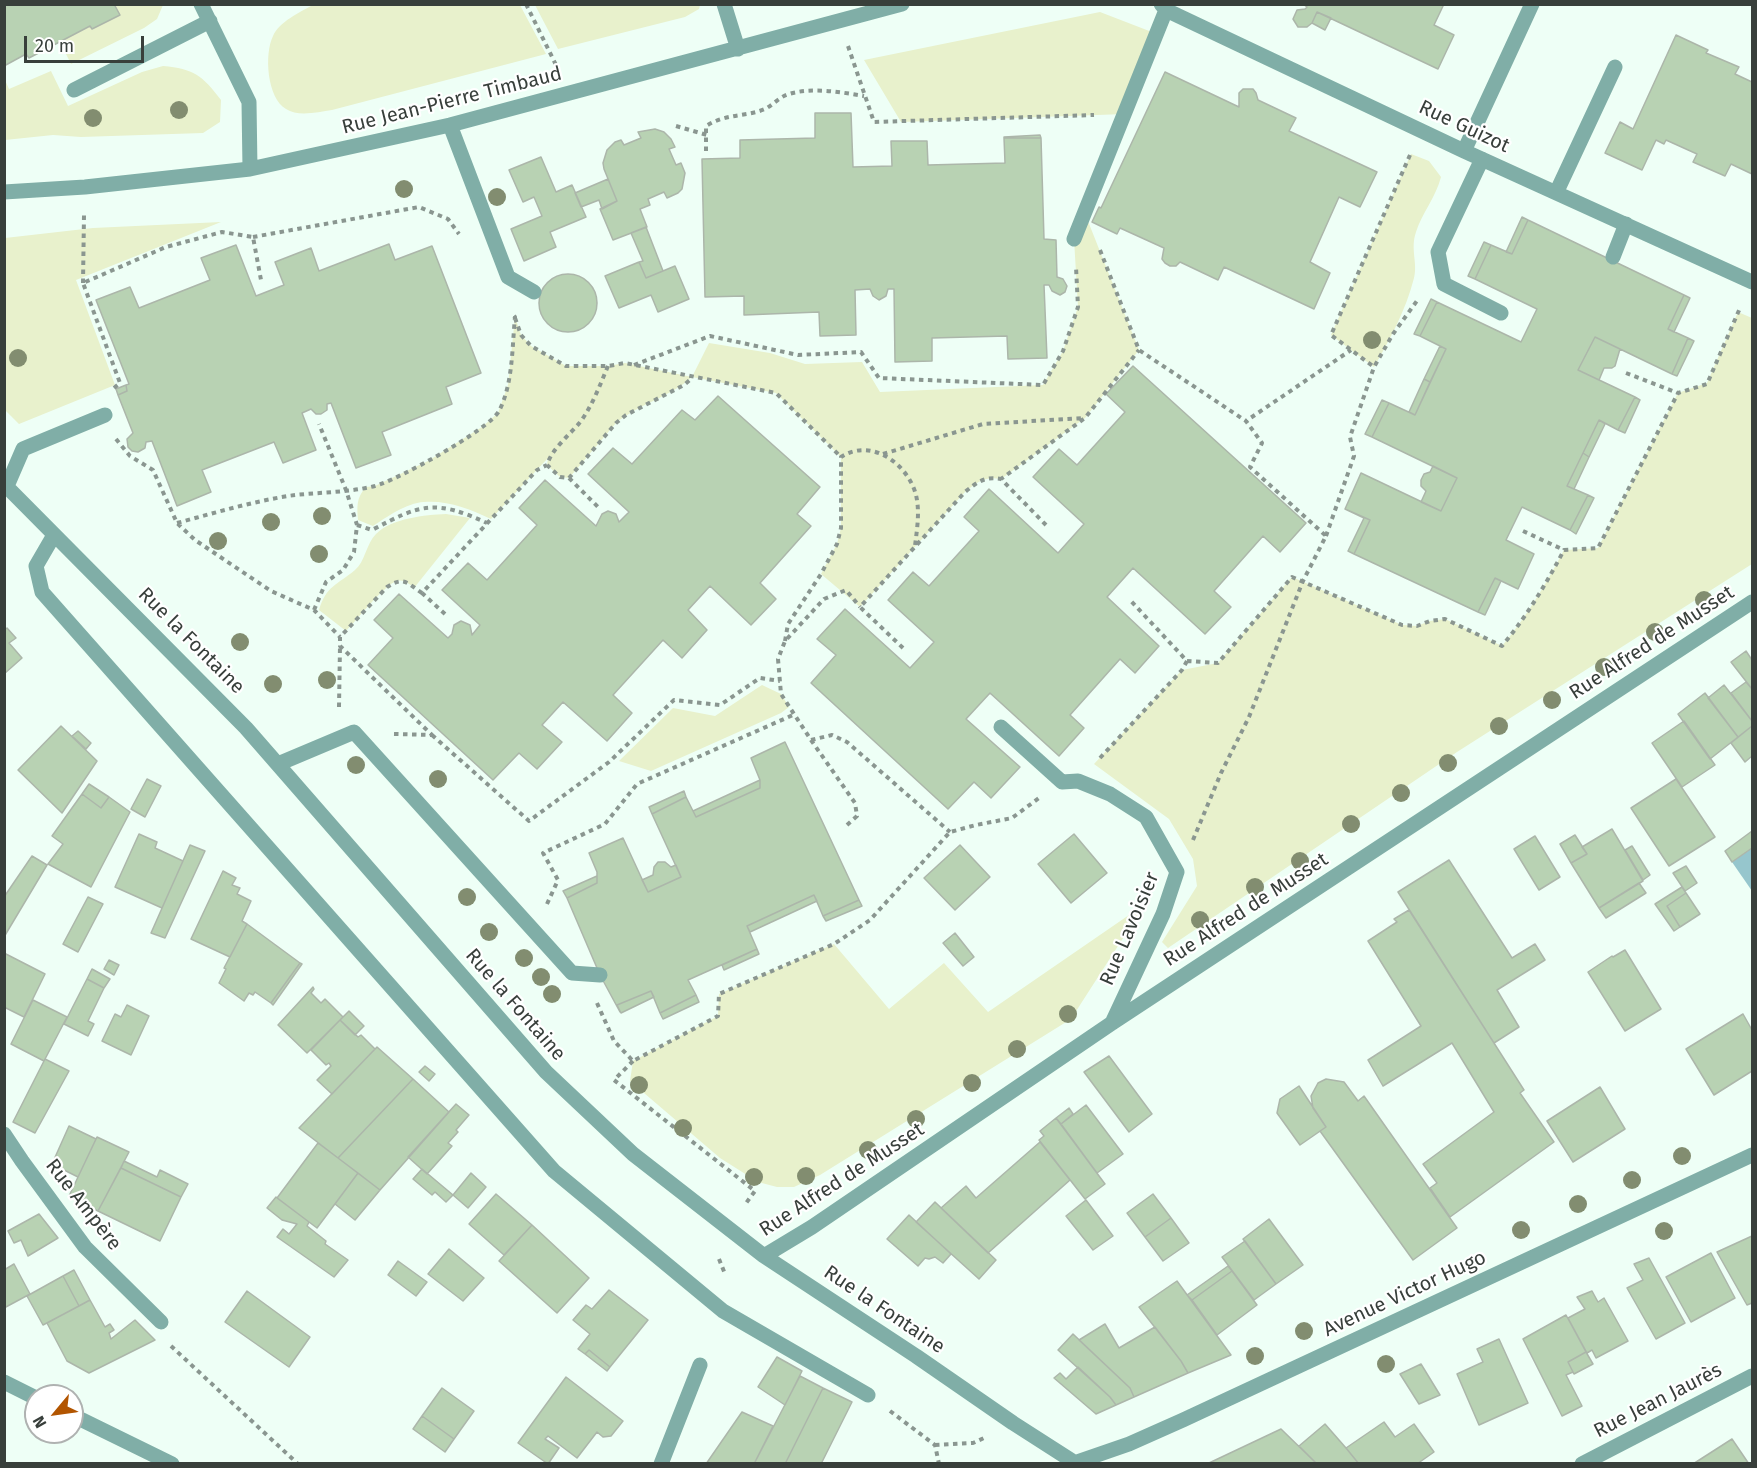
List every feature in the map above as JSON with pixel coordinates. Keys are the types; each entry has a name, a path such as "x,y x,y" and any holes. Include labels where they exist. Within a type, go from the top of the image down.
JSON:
{"street":[{"path":"201,4 249,102 250,169"},
{"path":"724,4 738,49"},
{"name":"Rue Jean-Pierre Timbaud","path":"4,192 85,187 250,169 450,125 902,4"},
{"path":"1464,151 1532,4"},
{"path":"1074,239 1125,114 1164,7"},
{"name":"Rue Guizot","path":"1164,7 1464,151 1557,191 1752,282"},
{"path":"74,90 210,21"},
{"path":"1557,191 1615,67"},
{"path":"450,125 508,277 534,292"},
{"path":"1482,159 1438,252 1444,284 1501,313"},
{"path":"1613,257 1626,224"},
{"path":"6,485 23,449 105,415"},
{"name":"Rue la Fontaine","path":"6,485 246,728 546,1072 633,1154 764,1256 1074,1463"},
{"path":"54,535 36,566 42,592 554,1171 723,1311 868,1395"},
{"name":"Rue Alfred de Musset","path":"764,1256 812,1227 1112,1023 1752,602"},
{"path":"1001,728 1062,782"},
{"path":"278,764 354,732 572,973 600,975"},
{"name":"Rue Lavoisier","path":"1062,782 1078,781 1110,794 1146,817 1177,872 1163,914 1112,1023"},
{"name":"Rue Ampère","path":"4,1134 85,1247 161,1322"},
{"name":"Avenue Victor Hugo","path":"1074,1463 1129,1444 1183,1420 1752,1155"},
{"path":"661,1464 700,1365"},
{"name":"Rue Jean Jaurès","path":"1582,1464 1752,1376"},
{"path":"4,1382 24,1392"},
{"path":"84,1421 172,1464"}],"path":[{"path":"526,4 558,68 567,95"},
{"path":"840,21 874,122 1125,114"},
{"path":"706,151 706,126 718,119 765,109 776,100 790,94 828,91 864,96"},
{"path":"676,126 707,135"},
{"path":"1374,367 1331,335 1421,130"},
{"path":"85,187 83,283 120,383"},
{"path":"83,283 166,247 222,232 253,237 419,207 448,219 461,235"},
{"path":"1084,211 1139,350 1246,421 1262,443 1250,468 1326,536"},
{"path":"253,237 261,280"},
{"path":"634,365 710,336 798,355 861,352 879,378 1043,385 1063,351 1078,307 1074,239"},
{"path":"1177,872 1188,856 1196,829 1249,717 1303,581 1326,536 1354,456 1350,437 1374,367 1394,334 1441,268"},
{"path":"1626,373 1678,393 1707,384 1752,282"},
{"path":"177,523 290,496 375,486 428,462 482,427 498,413 508,385 519,284"},
{"path":"509,308 515,317 521,335 531,346 566,366 608,366 625,363 776,393 841,457 841,528 837,544 821,574 788,624 778,659 781,694 793,715 855,803 857,816 847,825"},
{"path":"1001,479 1085,418 1139,350"},
{"path":"1246,421 1351,350"},
{"path":"422,593 537,470 547,465 549,457 583,418 598,393 608,366"},
{"path":"569,478 616,423 626,415 684,385 692,377"},
{"path":"1523,531 1564,550 1598,548 1678,393"},
{"path":"105,415 112,434 130,456 153,470 177,523 195,540 271,591 314,610 340,638"},
{"path":"882,454 983,424 1085,418"},
{"path":"314,610 326,582 343,570 354,552 357,525 320,424"},
{"path":"841,457 850,451 869,450 882,454 897,464 908,476 916,495 919,514 915,546"},
{"path":"547,465 560,477 569,478 600,509"},
{"path":"860,607 978,481 991,477 1001,479 1046,525"},
{"path":"357,525 372,530 401,515 431,506 460,511 487,523"},
{"path":"1131,601 1186,661 1218,663 1292,577 1402,625 1417,626 1430,621 1445,620 1502,646 1542,590 1564,550"},
{"path":"432,735 354,732 339,713 340,638 387,587 396,581 405,581 446,614"},
{"path":"785,641 824,598 846,590 860,607 903,648"},
{"path":"340,646 432,735 529,820 609,762 674,700 720,705 760,678 780,681"},
{"path":"1078,781 1182,670 1186,661"},
{"path":"523,919 547,903 558,880 543,853 605,824 638,784 793,715"},
{"path":"811,740 832,735 847,742 950,832"},
{"path":"723,1311 732,1295 716,1249 755,1191 614,1080 633,1061 718,1016 719,994 834,944 870,920 950,832 1012,818 1062,782"},
{"path":"572,973 591,990 614,1041 633,1061"},
{"path":"161,1322 172,1349 298,1464"},
{"path":"868,1395 935,1445 939,1464"}],"green space":[{"path":"114,5 163,5 157,19 144,28 71,64 60,42 90,26 92,29 119,15"},
{"path":"313,5 520,5 546,54 332,110 296,113 286,109 280,103 271,86 268,64 270,44 280,26"},
{"path":"535,5 700,5 699,9 685,17 558,49"},
{"path":"1100,12 1157,34 1125,114 901,122 864,60"},
{"path":"163,66 190,71 202,79 221,100 220,122 203,133 81,137 53,135 5,140 5,80 9,89 51,71 68,106 142,72"},
{"path":"1411,154 1429,161 1441,177 1414,238 1415,272 1411,290 1392,335 1374,367 1331,335"},
{"path":"1084,211 1139,350 1085,418 1001,479 990,478 973,485 965,492 860,607 821,574 837,544 841,528 841,457 776,393 692,377 709,343 770,353 805,364 862,362 880,392 1043,385 1063,351 1078,307 1074,239"},
{"path":"221,222 76,280 115,385 19,424 5,410 5,238 93,228"},
{"path":"1738,312 1752,318 1752,564 1457,752 1168,948 1162,942 1197,886 1193,859 1169,819 1094,764 1182,670 1218,663 1292,577 1402,625 1417,626 1445,619 1502,646 1536,600 1564,550 1598,548 1678,393 1707,383"},
{"path":"515,317 521,335 531,346 566,366 608,366 625,363 692,377 674,390 616,423 569,478 560,477 547,465 548,458 491,519 458,506 433,502 410,505 373,526 358,520 357,507 366,487 375,486 428,461 482,427 498,413 508,385"},
{"path":"446,514 470,518 414,588 402,581 392,584 346,631 319,610 329,591 358,567 376,534 391,524 409,518"},
{"path":"762,685 781,694 789,707 781,713 651,771 619,761 673,708 715,716"},
{"path":"1145,904 1071,1019 820,1175 794,1187 777,1187 758,1182 720,1158 630,1081 633,1061 718,1016 719,994 834,944 889,1009 944,963 988,1012"}],"water":[{"path":"1752,848 1752,891 1732,862"}],"building":[{"path":"4,4 114,4 120,15 92,29 90,26 29,58 26,54 4,66"},
{"path":"1303,4 1444,4 1434,25 1454,35 1438,69 1317,12 1312,23 1307,27 1298,27 1293,19 1297,10 1307,7"},
{"path":"1317,12 1331,18 1325,30 1312,23"},
{"path":"1676,35 1708,50 1706,53 1739,67 1735,74 1752,82 1752,174 1731,164 1725,176 1693,162 1697,154 1666,140 1664,144 1656,140 1642,170 1605,153 1620,122 1633,129"},
{"path":"1165,72 1239,107 1239,93 1243,89 1253,89 1258,100 1296,118 1289,131 1377,172 1360,207 1339,197 1310,262 1330,273 1314,309 1224,267 1218,280 1180,262 1176,266 1170,266 1162,259 1164,248 1120,228 1117,234 1092,222 1099,207 1101,208"},
{"path":"815,113 851,113 853,167 892,166 891,141 927,141 928,165 1005,163 1004,138 1041,138 1044,239 1056,240 1057,277 1063,279 1067,286 1065,292 1060,295 1052,291 1049,285 1044,285 1047,358 1008,359 1007,336 932,338 932,361 895,362 894,289 888,289 886,296 879,300 873,296 870,289 855,290 856,335 820,336 819,312 744,315 744,296 705,297 702,159 740,158 740,140 815,138"},
{"path":"655,129 664,132 675,147 669,149 676,165 681,163 685,173 682,189 667,198 664,192 648,199 650,205 640,209 647,227 613,240 600,209 617,201 604,169 603,163 607,150 615,142 621,140 624,145 641,138 638,132"},
{"path":"1040,135 1041,138 1004,138 1004,137"},
{"path":"541,157 556,192 572,185 586,217 550,232 556,247 524,261 511,229 542,216 534,197 523,202 509,170"},
{"path":"608,179 617,201 602,209 599,200 581,207 575,193"},
{"path":"1522,217 1528,220 1512,254 1506,252"},
{"path":"1528,220 1684,295 1668,329 1688,338 1672,374 1595,337 1578,370 1635,397 1618,430 1599,420 1567,486 1588,495 1570,530 1522,507 1506,540 1534,554 1518,589 1495,578 1478,612 1354,554 1370,520 1345,509 1361,473 1441,511 1457,478 1372,437 1389,403 1415,415 1446,349 1420,336 1437,302 1521,342 1537,309 1475,279 1491,245 1512,254"},
{"path":"646,227 663,271 646,278 639,262 643,261 631,233"},
{"path":"1484,242 1491,245 1475,279 1468,276"},
{"path":"389,244 395,260 432,246 481,373 446,387 452,404 382,432 391,455 356,468 331,403 327,404 327,410 321,414 316,414 311,409 302,413 316,450 283,463 274,442 202,470 211,492 177,506 152,441 146,442 145,448 138,452 128,447 127,439 133,433 118,395 127,391 126,385 129,384 96,300 130,287 139,308 210,280 201,258 236,245 256,296 284,285 275,262 311,248 319,271"},
{"path":"639,262 646,278 675,266 689,299 658,312 651,295 619,308 605,276"},
{"path":"568,274 579,276 592,287 597,303 595,314 584,327 568,332 557,330 544,319 539,303 541,292 552,279"},
{"path":"1684,295 1690,298 1674,332 1668,329"},
{"path":"1431,299 1437,302 1420,336 1414,334"},
{"path":"1595,337 1620,349 1615,366 1604,368 1599,380 1578,370"},
{"path":"1688,338 1694,341 1677,376 1672,374"},
{"path":"1440,346 1446,349 1430,382 1424,379"},
{"path":"1133,366 1306,523 1280,552 1263,536 1214,591 1231,607 1205,634 1133,568 1107,597 1159,646 1135,673 1120,659 1070,715 1084,728 1059,756 990,693 966,719 1020,767 991,798 974,782 948,809 811,683 836,655 817,639 845,609 910,668 934,642 888,600 913,572 929,586 979,531 964,517 989,489 1058,553 1084,524 1033,477 1059,449 1077,465 1125,412 1106,394"},
{"path":"1424,379 1430,382 1415,415 1409,412"},
{"path":"126,385 127,391 118,395 116,389"},
{"path":"718,396 820,487 797,514 811,526 760,583 776,599 751,625 710,586 688,610 707,630 682,658 663,640 613,695 632,713 607,741 563,702 542,725 562,742 537,769 519,753 493,780 368,665 393,638 374,620 399,594 448,638 452,634 454,625 461,621 470,625 472,635 480,625 442,590 468,563 487,580 537,525 519,508 545,480 596,526 602,514 608,511 616,514 619,522 629,512 588,474 613,448 632,464 682,410 695,420"},
{"path":"1635,397 1640,400 1625,433 1618,430"},
{"path":"1382,400 1389,403 1372,437 1365,434"},
{"path":"1599,420 1605,424 1589,457 1583,453"},
{"path":"1583,453 1589,457 1574,489 1567,486"},
{"path":"1433,466 1457,478 1441,511 1421,502 1426,491 1421,486 1421,480"},
{"path":"1588,495 1594,498 1576,534 1570,530"},
{"path":"1345,509 1370,520 1354,554 1348,551 1364,518"},
{"path":"1495,578 1501,581 1485,615 1478,612"},
{"path":"7,628 16,638 9,643 22,658 4,674 4,630"},
{"path":"1746,651 1752,660 1752,689 1731,662"},
{"path":"1746,682 1752,689 1752,721 1731,693"},
{"path":"1724,685 1752,721 1752,726 1738,737 1708,698"},
{"path":"1705,693 1738,737 1710,759 1678,714"},
{"path":"1684,721 1715,765 1682,787 1652,743"},
{"path":"61,726 97,761 62,813 18,770"},
{"path":"1752,726 1752,756 1745,762 1731,743"},
{"path":"78,731 91,743 86,749 72,736"},
{"path":"785,742 859,900 823,916 814,895 747,926 757,949 688,980 696,995 660,1013 651,991 617,1005 620,1012 600,975 567,898 597,883 597,872 589,853 623,838 648,892 681,877 652,814 686,797 696,817 760,788 760,780 751,758"},
{"path":"147,779 161,786 145,817 131,809"},
{"path":"1676,779 1715,837 1669,866 1631,808"},
{"path":"760,780 760,788 696,817 693,811"},
{"path":"89,784 109,797 101,808 82,794"},
{"path":"684,791 686,797 652,814 649,807"},
{"path":"82,794 101,808 109,797 130,812 91,887 48,864 63,844 52,836"},
{"path":"1612,829 1643,881 1599,908 1571,863 1587,854 1582,847"},
{"path":"1752,831 1752,848 1732,862 1725,851"},
{"path":"139,834 157,842 155,848 183,861 162,908 115,887"},
{"path":"1074,834 1107,873 1071,903 1038,864"},
{"path":"1575,835 1587,854 1571,863 1560,844"},
{"path":"1535,836 1560,877 1539,890 1514,849"},
{"path":"190,845 205,851 165,938 151,933"},
{"path":"960,845 990,877 955,910 924,878"},
{"path":"1632,846 1650,875 1643,880 1625,850"},
{"path":"32,856 47,865 4,937 4,897"},
{"path":"1449,860 1512,958 1535,944 1545,960 1497,990 1519,1027 1494,1043 1398,892"},
{"path":"658,862 665,862 671,867 676,865 681,877 648,892 642,880 653,875 654,867"},
{"path":"1686,866 1697,883 1685,891 1673,873"},
{"path":"223,871 236,878 232,885 240,888 237,894 251,901 242,921 247,924 230,957 191,939"},
{"path":"597,876 597,883 567,898 563,891"},
{"path":"1639,883 1646,893 1606,918 1599,908"},
{"path":"1682,887 1686,893 1667,906 1680,927 1674,931 1655,904"},
{"path":"1686,893 1700,914 1680,927 1667,906"},
{"path":"814,895 817,901 750,932 747,926"},
{"path":"88,897 103,904 78,952 63,944"},
{"path":"859,900 862,906 826,921 823,916"},
{"path":"1409,910 1524,1090 1520,1093 1554,1142 1450,1217 1430,1188 1437,1183 1423,1164 1494,1112 1452,1043 1383,1086 1368,1060 1421,1026 1368,941 1397,922 1394,919"},
{"path":"247,924 300,963 271,1003 255,992 253,995 249,993 244,1001 219,983 226,969 224,968"},
{"path":"955,933 974,957 963,966 943,943"},
{"path":"757,949 759,954 724,970 722,965"},
{"path":"1625,950 1661,1009 1625,1031 1588,972"},
{"path":"4,953 45,974 24,1017 4,1007"},
{"path":"109,960 119,965 114,975 104,969"},
{"path":"300,963 302,964 273,1005 271,1003"},
{"path":"92,969 110,979 104,988 87,979"},
{"path":"87,979 104,988 88,1021 94,1024 88,1036 64,1024"},
{"path":"313,987 311,993 321,1003 325,999 343,1017 307,1053 278,1025"},
{"path":"651,991 654,997 621,1013 617,1005"},
{"path":"696,995 699,1002 663,1019 660,1013"},
{"path":"33,1000 67,1017 44,1061 11,1044"},
{"path":"127,1005 149,1016 131,1055 102,1041 115,1014 121,1017"},
{"path":"349,1011 364,1026 355,1035 340,1020"},
{"path":"1743,1014 1752,1030 1752,1071 1714,1095 1686,1049"},
{"path":"340,1020 358,1037 361,1035 375,1049 332,1094 317,1080 331,1066 329,1063 326,1065 311,1050"},
{"path":"377,1047 413,1079 338,1158 299,1128"},
{"path":"1109,1056 1152,1114 1129,1132 1084,1072"},
{"path":"45,1059 69,1071 35,1133 13,1122"},
{"path":"425,1066 435,1074 429,1081 419,1072"},
{"path":"413,1079 449,1112 380,1190 338,1158"},
{"path":"1326,1079 1344,1082 1358,1101 1364,1096 1457,1228 1413,1260 1320,1131 1326,1127 1313,1108 1311,1096 1318,1083"},
{"path":"1299,1086 1326,1127 1300,1145 1277,1113 1280,1099"},
{"path":"1600,1087 1625,1129 1573,1162 1547,1121"},
{"path":"456,1104 469,1115 448,1143 452,1146 427,1174 408,1157"},
{"path":"1086,1105 1123,1154 1097,1173 1061,1124"},
{"path":"1069,1108 1073,1114 1061,1124 1056,1118"},
{"path":"1056,1118 1105,1184 1085,1199 1039,1140 1044,1136 1040,1131"},
{"path":"69,1126 96,1139 78,1177 52,1164"},
{"path":"97,1137 129,1152 98,1211 69,1196"},
{"path":"1040,1142 1070,1180 988,1253 941,1208 966,1186 976,1198"},
{"path":"318,1143 358,1173 317,1228 277,1198"},
{"path":"124,1161 157,1177 160,1170 188,1184 181,1197 121,1168"},
{"path":"121,1168 181,1197 160,1241 98,1211"},
{"path":"422,1169 453,1195 446,1202 435,1192 432,1195 413,1179"},
{"path":"358,1173 380,1190 355,1220 335,1204"},
{"path":"471,1173 486,1187 468,1208 453,1195"},
{"path":"496,1194 532,1225 504,1255 469,1224"},
{"path":"1153,1194 1171,1218 1145,1237 1127,1213"},
{"path":"276,1197 309,1222 307,1226 326,1241 325,1244 348,1260 334,1277 277,1237 283,1229 289,1234 297,1224 282,1220 267,1208"},
{"path":"1086,1200 1113,1236 1093,1250 1066,1216"},
{"path":"935,1202 996,1260 979,1279 916,1222"},
{"path":"39,1214 58,1238 28,1256 21,1240 14,1243 8,1231"},
{"path":"909,1215 951,1254 943,1263 935,1257 925,1258 918,1266 887,1239"},
{"path":"1171,1218 1189,1243 1163,1261 1145,1237"},
{"path":"1269,1219 1303,1265 1276,1284 1243,1239"},
{"path":"532,1225 589,1278 557,1313 499,1261"},
{"path":"1752,1236 1752,1303 1747,1305 1717,1252"},
{"path":"1245,1241 1276,1284 1254,1300 1222,1257"},
{"path":"449,1249 484,1278 463,1301 428,1274"},
{"path":"1711,1253 1735,1298 1691,1322 1666,1277"},
{"path":"1649,1258 1685,1323 1656,1339 1627,1288 1643,1280 1634,1264"},
{"path":"398,1261 427,1282 416,1296 388,1275"},
{"path":"14,1264 30,1294 4,1308 4,1270"},
{"path":"1228,1266 1232,1271 1192,1300 1187,1295"},
{"path":"74,1270 90,1300 79,1306 63,1276"},
{"path":"1232,1271 1257,1305 1217,1335 1192,1300"},
{"path":"63,1276 79,1306 43,1325 27,1296"},
{"path":"1177,1281 1231,1355 1188,1373 1139,1307"},
{"path":"609,1290 648,1320 610,1367 589,1350 585,1354 578,1349 590,1334 573,1320 586,1305 592,1309"},
{"path":"247,1291 310,1337 289,1367 225,1322"},
{"path":"1592,1291 1598,1302 1604,1298 1628,1341 1596,1358 1592,1350 1587,1353 1568,1318 1585,1309 1577,1297"},
{"path":"90,1300 105,1327 110,1324 114,1330 109,1333 111,1339 135,1320 155,1340 89,1373 67,1361 47,1323"},
{"path":"1566,1315 1586,1352 1568,1362 1573,1372 1566,1375 1582,1406 1562,1416 1523,1339"},
{"path":"1105,1324 1119,1348 1155,1327 1188,1373 1134,1397 1130,1388 1079,1340"},
{"path":"1073,1334 1130,1388 1134,1397 1116,1405 1058,1350"},
{"path":"1499,1339 1528,1403 1479,1425 1457,1374 1483,1362 1477,1349"},
{"path":"589,1350 610,1367 607,1371 585,1354"},
{"path":"1586,1352 1593,1364 1574,1374 1568,1362"},
{"path":"777,1357 802,1371 785,1405 758,1387"},
{"path":"1421,1364 1440,1395 1419,1404 1400,1374"},
{"path":"1078,1367 1116,1405 1096,1414 1054,1378 1060,1373 1066,1379"},
{"path":"800,1376 823,1388 785,1464 754,1464"},
{"path":"566,1377 623,1421 611,1436 603,1437 597,1432 577,1458 548,1436 545,1439 559,1448 548,1464 518,1443"},
{"path":"442,1388 474,1411 454,1439 422,1416"},
{"path":"823,1388 852,1402 821,1464 785,1464"},
{"path":"742,1412 773,1426 754,1464 706,1464"},
{"path":"422,1416 454,1439 445,1452 413,1429"},
{"path":"1384,1422 1395,1437 1414,1424 1434,1452 1417,1464 1359,1464 1346,1448"},
{"path":"1325,1424 1359,1464 1317,1464 1299,1446"},
{"path":"1281,1429 1317,1464 1209,1464 1209,1463"},
{"path":"1732,1439 1749,1464 1693,1464"}]}
